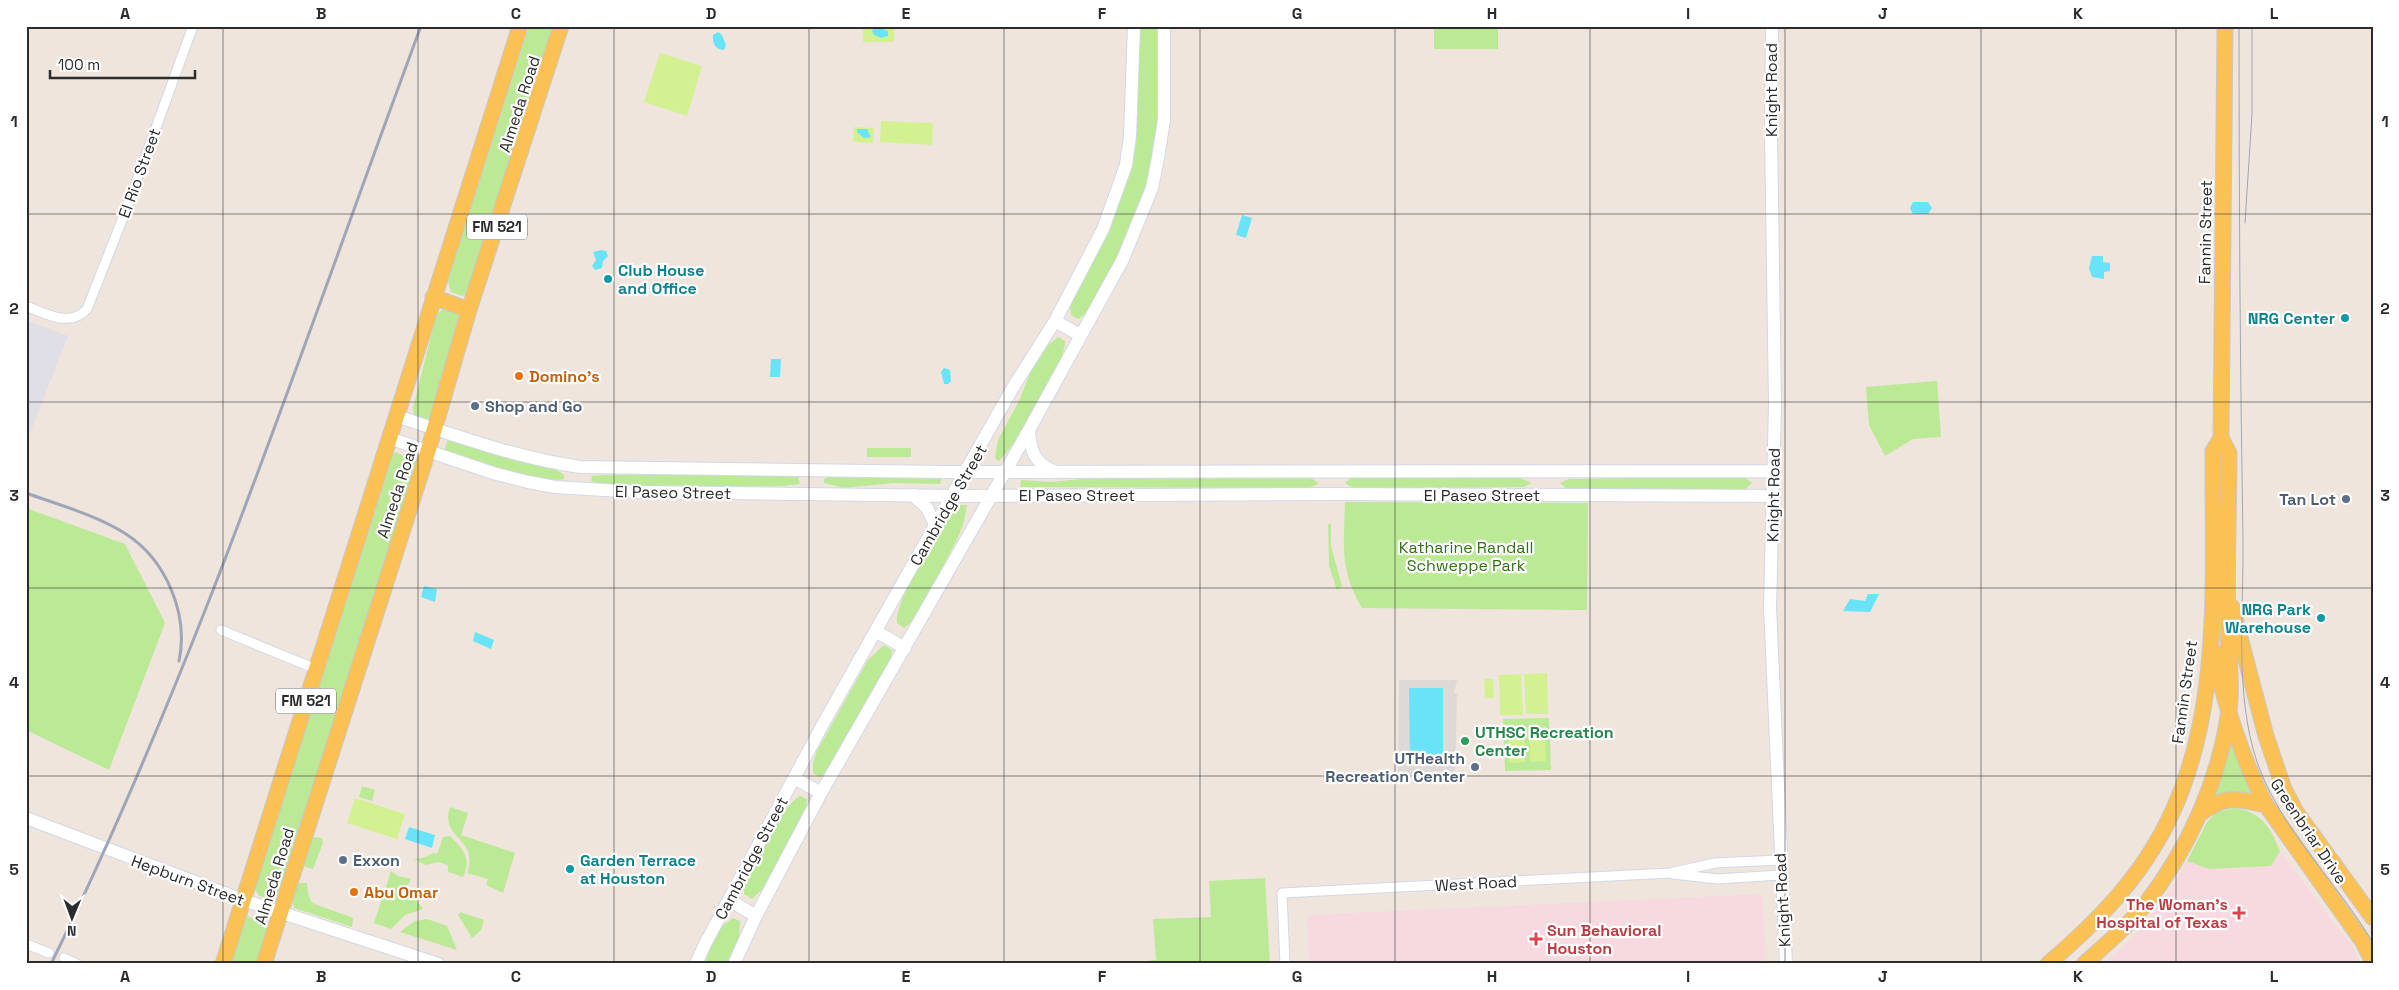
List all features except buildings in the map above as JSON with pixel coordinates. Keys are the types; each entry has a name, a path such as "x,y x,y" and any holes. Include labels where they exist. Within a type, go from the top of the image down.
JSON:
{"main road":[{"name":"Almeda Road","path":"223,964 520,26"},
{"name":"Almeda Road","path":"264,964 428,451 469,310 562,26"},
{"name":"Fannin Street","path":"2084,964 2143,908 2172,866 2200,814 2214,777 2230,710 2231,686 2227,588 2229,453 2221,438 2225,26"},
{"path":"433,297 469,310"},
{"name":"Fannin Street","path":"2048,964 2105,911 2131,881 2151,852 2171,815 2185,780 2196,742 2207,680 2211,626 2213,452 2221,438"},
{"name":"Greenbriar Drive","path":"2227,588 2266,736 2284,789 2296,812 2373,918"},
{"name":"Greenbriar Drive","path":"2211,626 2216,661 2230,710 2242,749 2266,805 2330,893 2363,942 2373,962"},
{"path":"2200,814 2215,803 2233,798 2266,805"}],"street":[{"name":"El Rio Street","path":"26,306 57,318 68,320 80,317 87,309 126,210 193,26"},
{"name":"Cambridge Street","path":"696,964 794,778 954,496 1012,389 1055,322 1103,229 1126,164 1130,136 1134,26"},
{"name":"Cambridge Street","path":"734,964 756,916 821,793 1029,430 1123,259 1152,188 1164,120 1164,26"},
{"name":"Knight Road","path":"1772,26 1774,496 1770,607 1786,964"},
{"path":"1055,322 1080,335"},
{"name":"El Paseo Street","path":"396,416 520,455 580,467 811,472 1774,472"},
{"path":"1029,430 1030,448 1036,459 1047,468 1062,472"},
{"name":"El Paseo Street","path":"389,438 493,473 528,482 580,489 954,496 1331,494 1774,496"},
{"path":"580,467 580,489"},
{"path":"1542,471 1542,495"},
{"path":"810,494 811,472"},
{"path":"1331,494 1335,472"},
{"path":"913,495 927,508 936,527"},
{"path":"221,630 316,669"},
{"path":"877,632 905,648"},
{"path":"794,778 821,793"},
{"name":"Hepburn Street","path":"26,818 243,900 438,964"},
{"name":"West Road","path":"1285,964 1282,893 1670,873 1715,863 1780,860"},
{"name":"West Road","path":"1670,873 1704,878 1781,875"},
{"path":"729,900 756,916"},
{"path":"26,944 49,953"},
{"path":"64,958 77,964"}],"shaded area":[{"path":"26,320 68,336 26,443"},
{"path":"1399,680 1457,680 1454,693 1457,694 1455,776 1398,775"},
{"name":"The Woman's Hospital of Texas","path":"2280,851 2351,945 2361,964 2103,964 2133,937 2171,889 2187,861 2209,869 2271,866"},
{"name":"Sun Behavioral Houston","path":"1762,894 1766,964 1309,964 1307,915"}],"green space":[{"path":"529,26 554,26 467,294 462,296 451,292 448,281"},
{"path":"863,26 894,26 894,42 863,42"},
{"path":"1138,26 1161,26 1157,131 1148,183 1141,208 1121,253 1087,313 1078,319 1071,315 1070,304 1112,220 1125,186 1130,163 1136,118"},
{"path":"1434,26 1498,26 1498,49 1434,49"},
{"path":"660,53 702,66 687,116 644,102"},
{"path":"881,121 933,123 932,145 880,142"},
{"path":"854,127 874,128 873,143 853,142"},
{"path":"443,309 455,311 462,323 431,417 426,419 414,415 413,408 434,324 438,313"},
{"path":"1058,337 1065,341 1058,367 1028,421 999,461 995,459 998,440 1020,399 1032,368 1046,347"},
{"path":"1937,381 1941,437 1913,439 1885,456 1869,425 1866,387"},
{"path":"448,439 517,461 557,470 564,475 564,479 552,480 521,475 444,451"},
{"path":"867,448 911,448 911,457 867,457"},
{"path":"394,452 417,461 417,465 279,896 270,899 259,896 255,889"},
{"path":"778,475 798,477 800,484 783,486 628,487 604,486 591,481 592,476"},
{"path":"831,476 942,478 940,484 893,483 844,488 824,483 824,479"},
{"path":"1743,476 1752,483 1745,489 1567,489 1560,483 1569,479"},
{"path":"1102,477 1311,478 1319,484 1307,488 1020,487 1021,480 1051,482"},
{"path":"1351,477 1520,478 1532,483 1524,487 1355,489 1345,483"},
{"name":"Katharine Randall Schweppe Park","path":"1345,502 1588,503 1587,610 1362,608 1346,569 1344,544"},
{"path":"959,505 967,505 959,535 918,617 904,628 897,623 898,612 911,580 942,528"},
{"path":"26,508 125,544 165,623 109,770 26,730"},
{"path":"1328,524 1331,524 1331,546 1342,586 1337,590 1329,566"},
{"path":"884,645 892,650 891,661 828,772 819,777 813,773 813,763 817,751 868,660"},
{"path":"1547,673 1548,714 1526,714 1524,674"},
{"path":"1521,674 1523,715 1500,715 1499,675"},
{"path":"1484,679 1493,679 1494,698 1485,698"},
{"path":"1549,718 1551,770 1505,771 1503,719"},
{"path":"1524,727 1525,762 1509,763 1508,728"},
{"path":"1529,727 1545,727 1546,761 1530,762"},
{"path":"2229,741 2233,741 2254,793 2251,796 2216,797 2213,795"},
{"path":"362,786 375,790 372,801 359,797"},
{"path":"800,796 807,799 806,808 768,884 752,899 744,894 745,884 750,872 774,826 792,802"},
{"path":"355,798 405,814 397,839 347,823"},
{"path":"450,807 468,813 461,835 515,853 503,893 486,885 488,879 467,873 470,861 468,852 450,826 448,818"},
{"path":"2234,808 2251,813 2268,827 2280,851 2271,866 2209,869 2187,861 2207,822 2217,812"},
{"path":"450,836 465,854 467,864 463,877 448,872 448,865 438,862 426,865 414,859 426,857 433,853 437,854 443,837"},
{"path":"311,838 322,838 323,843 313,869 305,867 303,862"},
{"path":"391,871 398,876 411,879 406,889 408,895 415,898 423,909 405,915 391,929 374,923"},
{"path":"1265,878 1270,964 1114,964 1156,960 1153,919 1211,917 1209,881"},
{"path":"298,883 307,883 308,894 312,903 353,918 352,927 294,908 292,899"},
{"path":"460,912 484,920 481,930 472,938 458,915"},
{"path":"247,916 269,925 258,964 231,964"},
{"path":"733,918 740,921 739,939 728,964 705,964 718,932"},
{"path":"427,919 447,926 457,950 400,932 415,921"}],"water":[{"path":"875,26 888,31 888,36 881,38 874,35 872,31"},
{"path":"718,32 722,35 726,45 724,50 719,49 714,43 713,35"},
{"path":"857,129 867,129 871,137 864,138 857,132"},
{"path":"1913,202 1928,202 1932,208 1928,214 1913,214 1910,208"},
{"path":"1242,215 1252,218 1246,238 1236,235"},
{"path":"606,251 608,256 603,261 602,268 595,270 592,266 596,260 593,252"},
{"path":"2092,256 2103,256 2103,262 2110,263 2110,271 2104,272 2104,279 2092,277 2089,268"},
{"path":"771,359 781,359 780,377 770,377"},
{"path":"944,368 950,370 951,381 948,384 944,384 941,372"},
{"path":"424,586 437,589 435,602 421,597"},
{"path":"1868,594 1879,594 1870,612 1843,611 1850,599 1865,601"},
{"path":"475,632 494,640 491,649 473,641"},
{"path":"1409,688 1443,688 1443,761 1410,762"},
{"path":"409,827 435,835 432,848 405,839"}],"tram line":[{"path":"2239,26 2243,538 2242,651 2245,708 2257,762 2280,811 2373,943"},
{"path":"2245,223 2252,114 2252,26"}],"railway":[{"path":"51,964 105,850 202,618 292,382 421,26"},
{"path":"26,493 77,511 114,527 140,545 153,558 163,573 177,607 181,625 179,661"}],"place":[{"name":"Club House and Office","path":"608,279"},
{"name":"NRG Center","path":"2345,318"},
{"name":"Domino's","path":"519,376"},
{"name":"Shop and Go","path":"475,406"},
{"name":"Tan Lot","path":"2346,499"},
{"name":"NRG Park Warehouse","path":"2321,618"},
{"name":"UTHSC Recreation Center","path":"1465,741"},
{"name":"UTHealth Recreation Center","path":"1475,767"},
{"name":"Exxon","path":"343,860"},
{"name":"Garden Terrace at Houston","path":"570,869"},
{"name":"Abu Omar","path":"354,892"},
{"name":"The Woman's Hospital of Texas","path":"2239,913"},
{"name":"Sun Behavioral Houston","path":"1536,939"}]}
